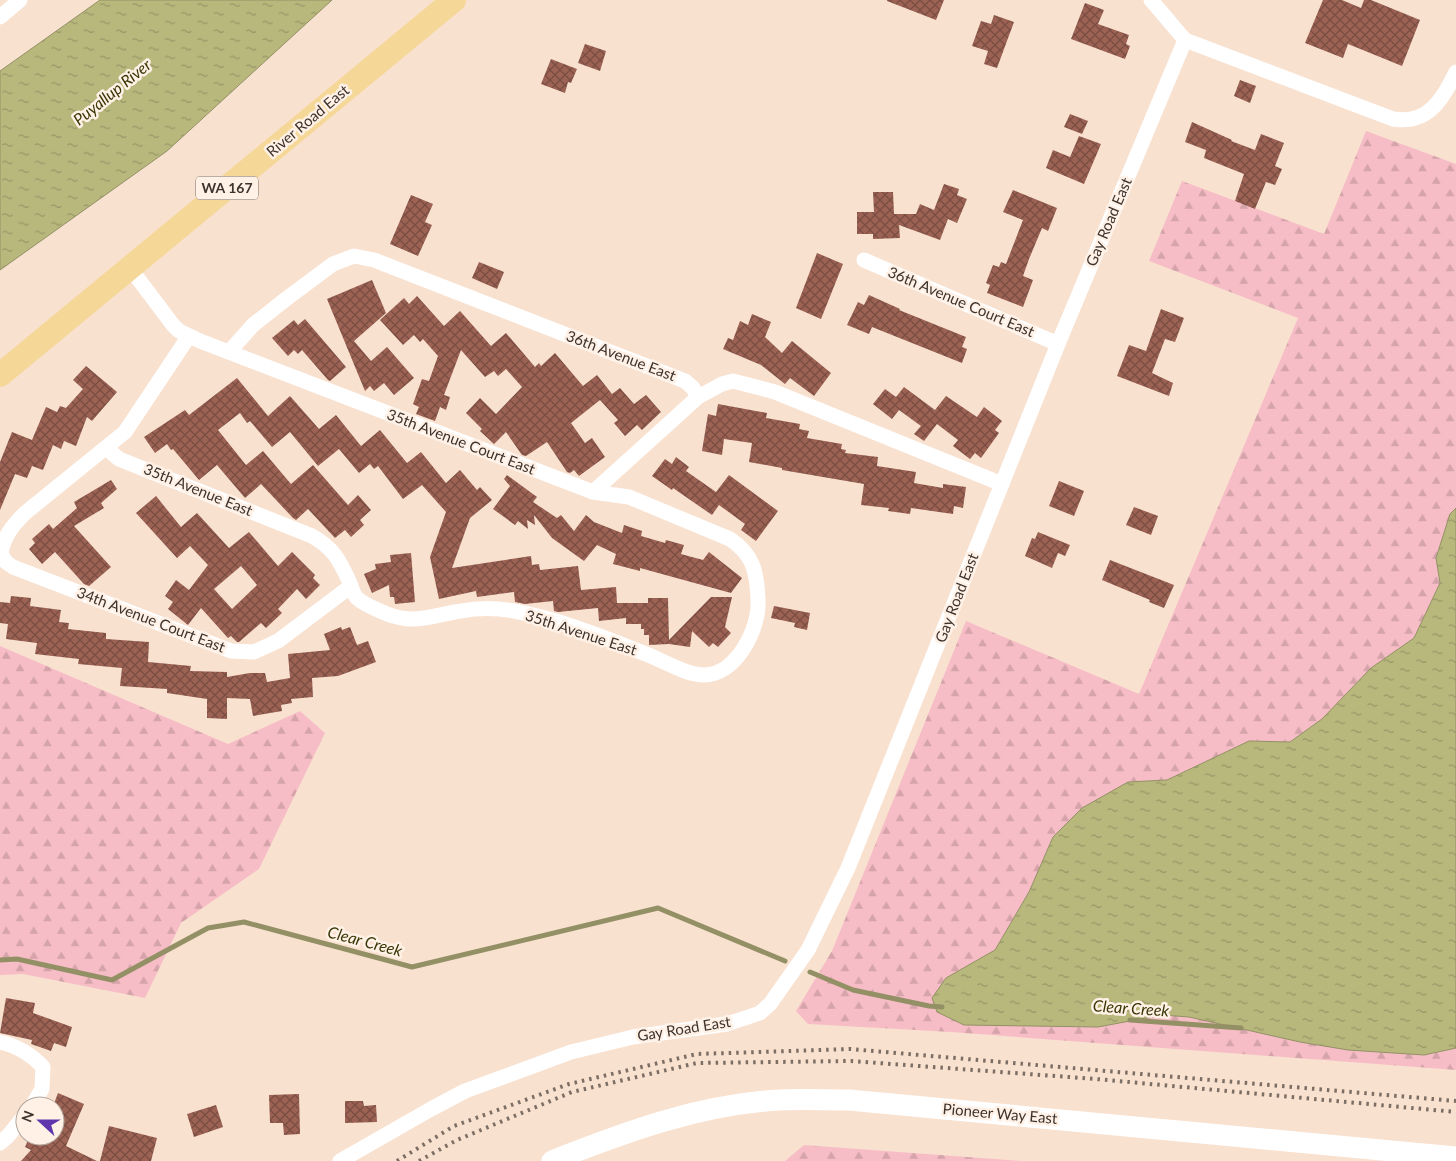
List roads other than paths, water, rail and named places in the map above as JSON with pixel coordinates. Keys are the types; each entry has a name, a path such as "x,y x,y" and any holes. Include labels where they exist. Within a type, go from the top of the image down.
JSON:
{"main road":[{"name":"River Road East","path":"0,375 454,0"},
{"name":"Pioneer Way East","path":"552,1161 642,1128 693,1113 780,1100 849,1100 1456,1156"}],"street":[{"path":"0,17 20,0"},
{"path":"1151,0 1185,40 1393,119 1404,121 1430,111 1437,105 1456,72"},
{"name":"Gay Road East","path":"340,1161 431,1109 465,1092 571,1052 633,1037 727,1024 760,1013 770,1004 808,950 848,868 1058,344 1185,40"},
{"name":"36th Avenue East","path":"229,352 253,325 286,299 333,264 344,258 354,256 374,260 685,381 693,388 698,397"},
{"name":"36th Avenue Court East","path":"864,260 1058,344"},
{"name":"35th Avenue Court East","path":"130,268 173,325 179,331 189,336 593,492 629,497 730,538 748,554 757,576 759,605 756,624"},
{"path":"1,554 7,534 25,513 125,432 189,336"},
{"path":"593,492 698,397 722,384 733,381 775,392 1002,484"},
{"name":"35th Avenue East","path":"108,446 112,453 119,458 312,536 332,550 339,560 356,598 402,618 421,620 462,610 511,611 557,622 611,640 673,666 703,675 713,674 732,664 742,652 756,624"},
{"name":"34th Avenue Court East","path":"1,554 6,562 13,567 231,651 254,652 278,641 351,586"},
{"path":"0,1042 15,1047 36,1060 43,1067 42,1089 38,1096"},
{"path":"0,1143 15,1127"}],"water":[{"name":"Puyallup River","path":"100,0 332,0 167,151 0,270 0,71"},
{"path":"1456,508 1456,1048 1424,1055 1348,1050 1300,1042 1189,1017 1162,1015 1098,1027 964,1025 937,1012 932,998 946,978 995,950 1029,892 1053,837 1082,808 1128,782 1167,780 1249,741 1290,742 1322,719 1371,668 1414,638 1440,583 1436,558 1450,514"}],"waterway":[{"name":"Clear Creek","path":"0,960 17,959 112,980 208,928 244,922 412,967 658,908 785,961"},
{"name":"Clear Creek","path":"810,972 853,990 942,1007"},
{"name":"Clear Creek","path":"1130,1020 1241,1028"}],"railway":[{"path":"397,1161 454,1126 569,1084 697,1054 850,1049 1456,1101"},
{"path":"419,1161 457,1140 572,1092 697,1063 851,1061 1096,1079 1456,1112"}]}
